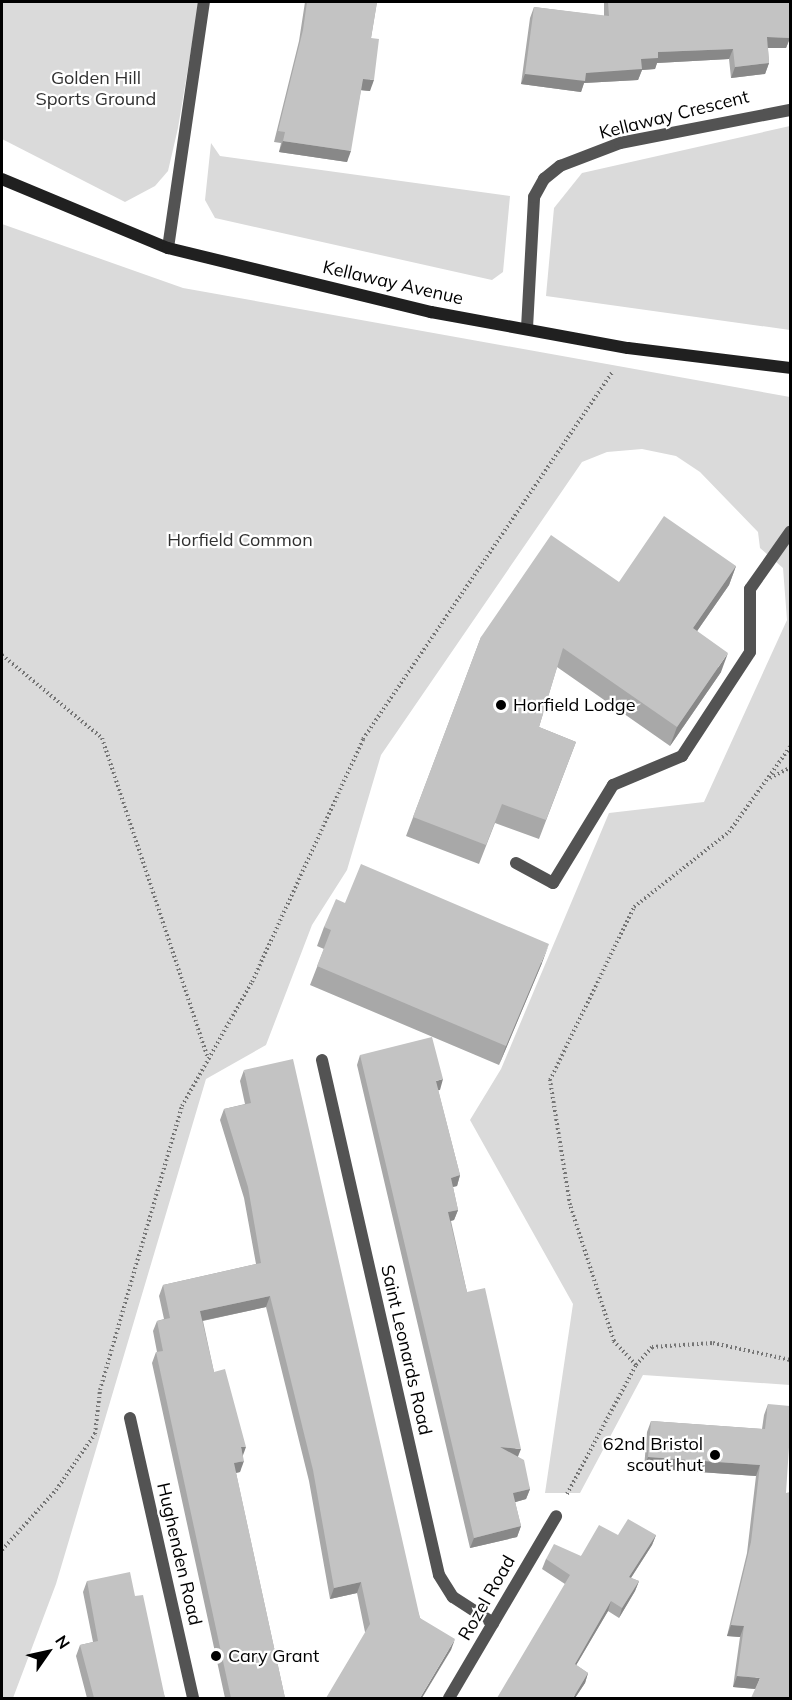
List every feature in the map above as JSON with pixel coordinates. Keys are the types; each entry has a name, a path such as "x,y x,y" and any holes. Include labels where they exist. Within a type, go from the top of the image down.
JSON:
{"main road":[{"name":"Kellaway Avenue","path":"2,179 168,248 431,312 628,348 790,368"}],"street":[{"path":"168,248 204,2"},
{"name":"Kellaway Crescent","path":"527,328 534,197 544,179 560,166 620,143 790,110"},
{"path":"516,863 553,883 613,785 682,756 750,652 750,589 790,532"},
{"name":"Saint Leonards Road","path":"322,1060 439,1575 453,1596 493,1623"},
{"name":"Hughenden Road","path":"130,1418 193,1698"},
{"name":"Rozel Road","path":"449,1698 556,1516"}],"path":[{"path":"2,1550 56,1490 95,1434 100,1390 182,1106 252,982 363,739 518,517 628,348"},
{"path":"2,655 102,738 208,1058"},
{"path":"636,1365 614,1341 570,1206 550,1080 634,907 729,832 790,747"},
{"path":"767,779 790,768"},
{"path":"556,1516 636,1365 652,1347 713,1343 790,1360"}],"green space":[{"name":"Golden Hill Sports Ground","path":"2,2 199,2 178,128 168,171 155,186 125,202 2,139"},
{"path":"790,126 790,330 546,296 554,208 582,173"},
{"path":"211,143 220,156 510,196 503,272 492,280 215,218 205,200"},
{"name":"Horfield Common","path":"2,224 183,288 790,397 790,1385 643,1375 580,1493 545,1493 573,1304 470,1120 501,1069 609,813 704,802 787,620 783,568 760,548 758,532 700,472 676,456 642,449 607,452 582,462 381,755 347,870 312,925 266,1045 206,1079 56,1584 13,1698 2,1698"}],"building":[{"path":"307,2 377,2 371,38 379,39 374,80 363,79 351,151 283,141 285,132 278,131 303,30"},
{"path":"608,2 790,2 790,38 767,37 769,63 735,67 733,49 658,52 658,58 641,59 642,69 586,73 585,81 525,74 534,7 609,16"},
{"name":"Horfield Lodge","path":"664,516 736,566 693,628 728,653 677,727 563,648 539,727 576,742 546,820 502,804 486,845 413,817 481,637 551,535 619,582"},
{"path":"361,864 549,944 506,1046 317,966 331,930 324,927 336,899 345,903"},
{"path":"432,1037 443,1079 436,1081 460,1175 451,1178 458,1210 448,1212 467,1292 485,1288 521,1449 500,1447 524,1460 530,1489 513,1493 521,1526 474,1538 360,1055"},
{"path":"293,1059 420,1618 455,1639 420,1698 326,1698 370,1624 361,1582 334,1588 313,1470 270,1296 200,1311 214,1372 225,1369 246,1447 241,1447 244,1461 234,1463 285,1698 231,1698 156,1352 163,1351 157,1321 170,1318 163,1285 261,1263 248,1187 224,1109 251,1103 244,1070"},
{"path":"768,1404 790,1406 786,1493 790,1492 790,1698 751,1698 760,1678 737,1676 744,1626 731,1625 751,1542 760,1465 648,1457 651,1421 765,1429"},
{"path":"628,1519 656,1535 629,1577 639,1581 622,1608 611,1601 575,1664 588,1673 573,1698 497,1698 570,1575 546,1559 554,1544 581,1556 599,1525 618,1535"},
{"path":"130,1572 135,1596 143,1595 165,1698 94,1698 80,1645 98,1641 87,1581"}],"place":[{"name":"Horfield Lodge","path":"501,705"},
{"name":"62nd Bristol scout hut","path":"715,1455"},
{"name":"Cary Grant","path":"216,1656"}]}
